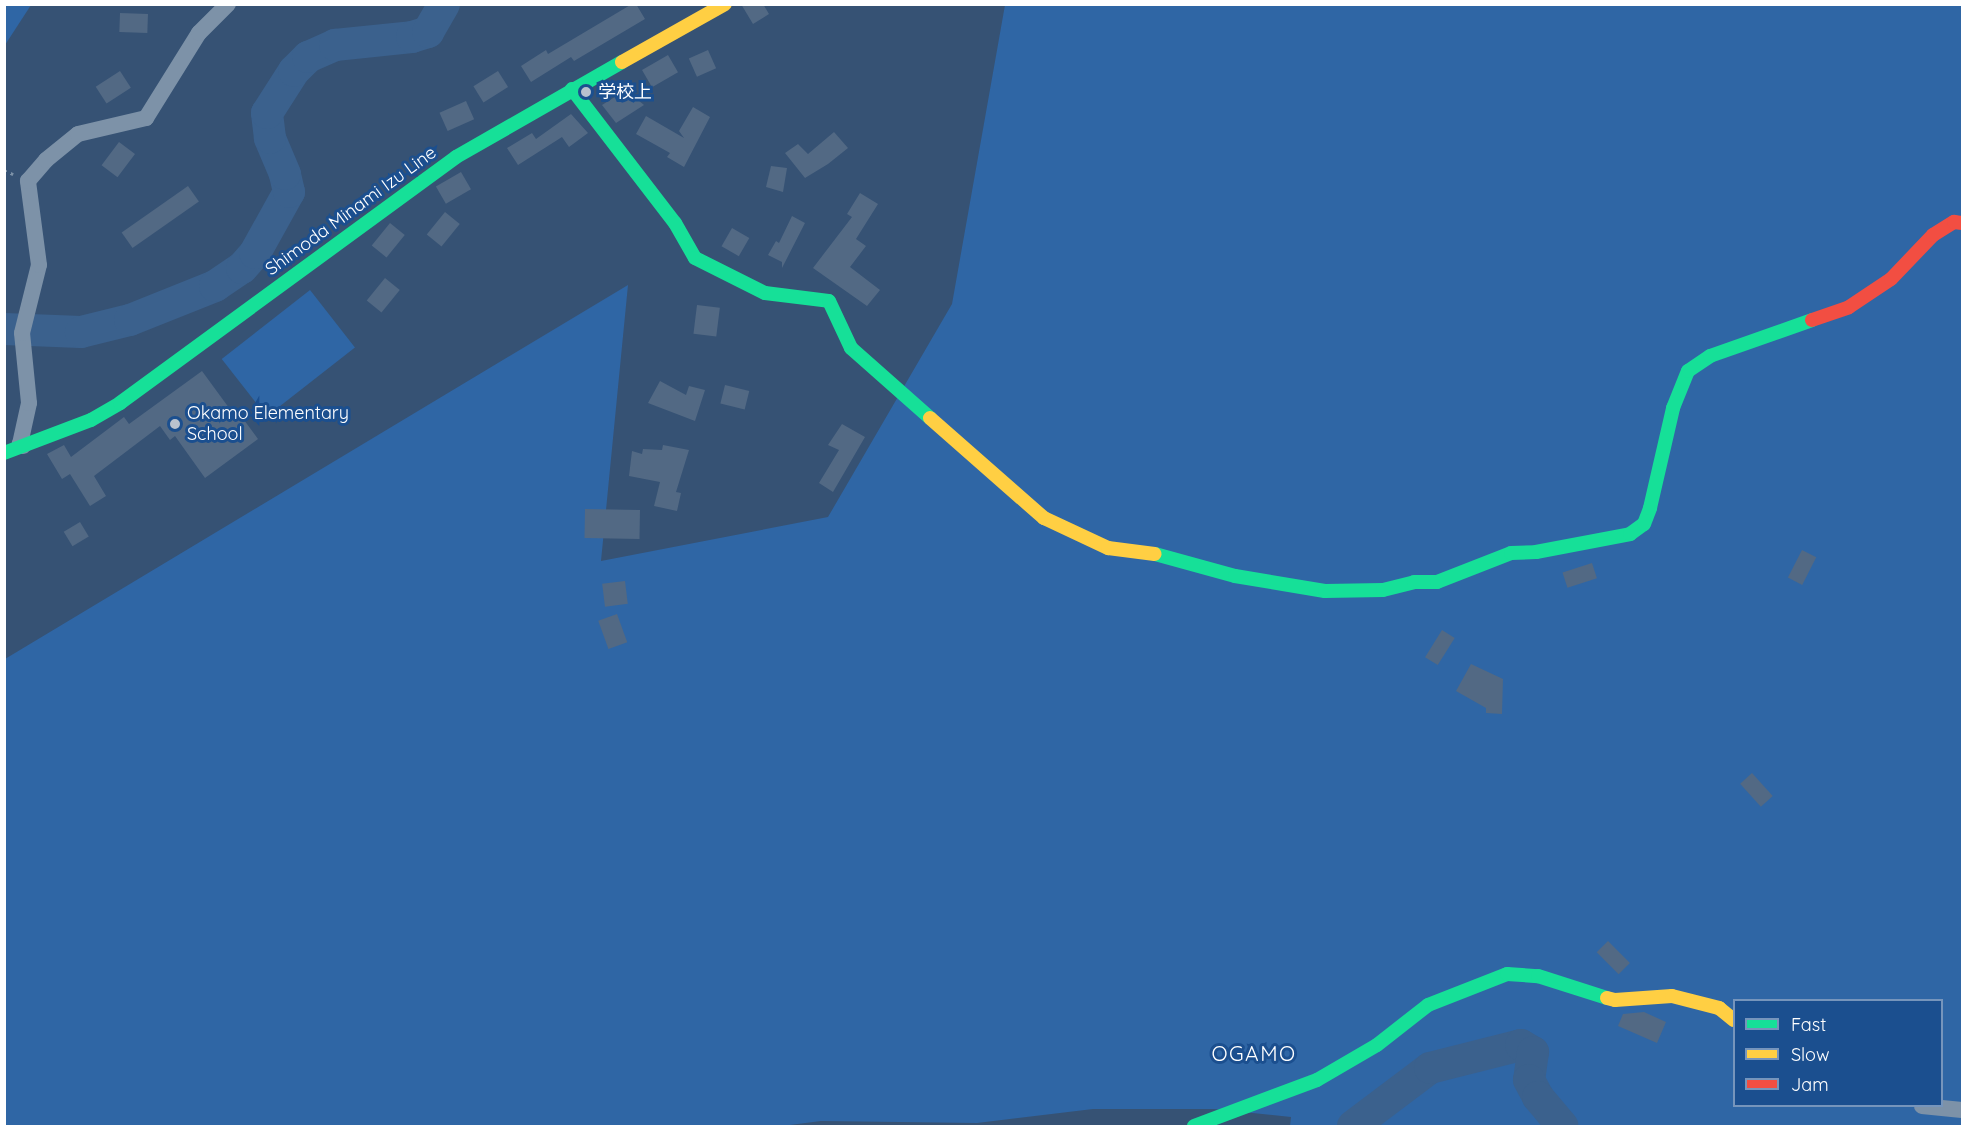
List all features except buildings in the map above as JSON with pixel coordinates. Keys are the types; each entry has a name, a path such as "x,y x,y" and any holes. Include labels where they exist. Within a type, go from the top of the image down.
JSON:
{"street":[{"path":"23,446 20,444 29,403 22,333 39,265 28,181 46,159 78,134 146,118 199,33 228,4"},
{"name":"Shimoda Minami Izu Line","path":"4,453 91,420 120,403 456,156 725,4"},
{"path":"572,89 675,223 695,258 765,293 830,301 851,348 1044,518 1108,548 1157,554 1235,576 1325,591 1383,590 1414,582 1437,582 1511,553 1536,552 1630,534 1644,524 1650,508 1673,408 1688,371 1710,356 1848,307 1891,279 1910,262 1933,235 1954,222 1962,223"},
{"path":"1194,1126 1317,1080 1377,1045 1428,1005 1507,974 1538,976 1615,1000 1672,996 1719,1008 1733,1019"},
{"path":"1932,1107 1962,1110"}],"shaded area":[{"path":"4,5 31,5 5,45"},
{"path":"1005,5 1962,5 1962,1126 1290,1126 1291,1117 1214,1109 1093,1109 977,1123 821,1121 782,1126 5,1126 5,659 628,285 601,561 828,517 952,304"},
{"path":"310,290 355,348 267,416 222,359"}],"waterway":[{"path":"4,329 81,332 130,320 215,286 242,268 255,253 289,192 285,174 270,138 267,113 294,71 308,57 335,45 412,37 428,32 444,4"},
{"path":"1353,1126 1430,1068 1521,1045 1533,1052 1529,1080 1538,1097 1562,1126"}],"traffic: fast":[{"path":"4,453 91,420 120,403 456,157 622,62"},
{"path":"572,89 675,223 695,258 765,293 829,301 851,348 930,418"},
{"path":"1155,554 1235,576 1325,591 1383,590 1414,582 1437,582 1511,553 1536,552 1630,534 1644,524 1650,508 1673,408 1688,371 1710,356 1812,320"},
{"path":"1194,1126 1317,1080 1377,1045 1428,1005 1507,974 1538,976 1607,998"}],"traffic: slow":[{"path":"622,62 725,4"},
{"path":"930,418 1044,518 1108,548 1155,554"},
{"path":"1607,998 1615,1000 1672,996 1719,1008 1733,1019"}],"traffic: jam":[{"path":"1812,320 1849,307 1891,279 1933,235 1954,222 1962,223"}],"place":[{"name":"学校上","path":"586,92"},
{"name":"Okamo Elementary School","path":"175,424"}],"district":[{"name":"OGAMO","path":"1254,1053"}]}
